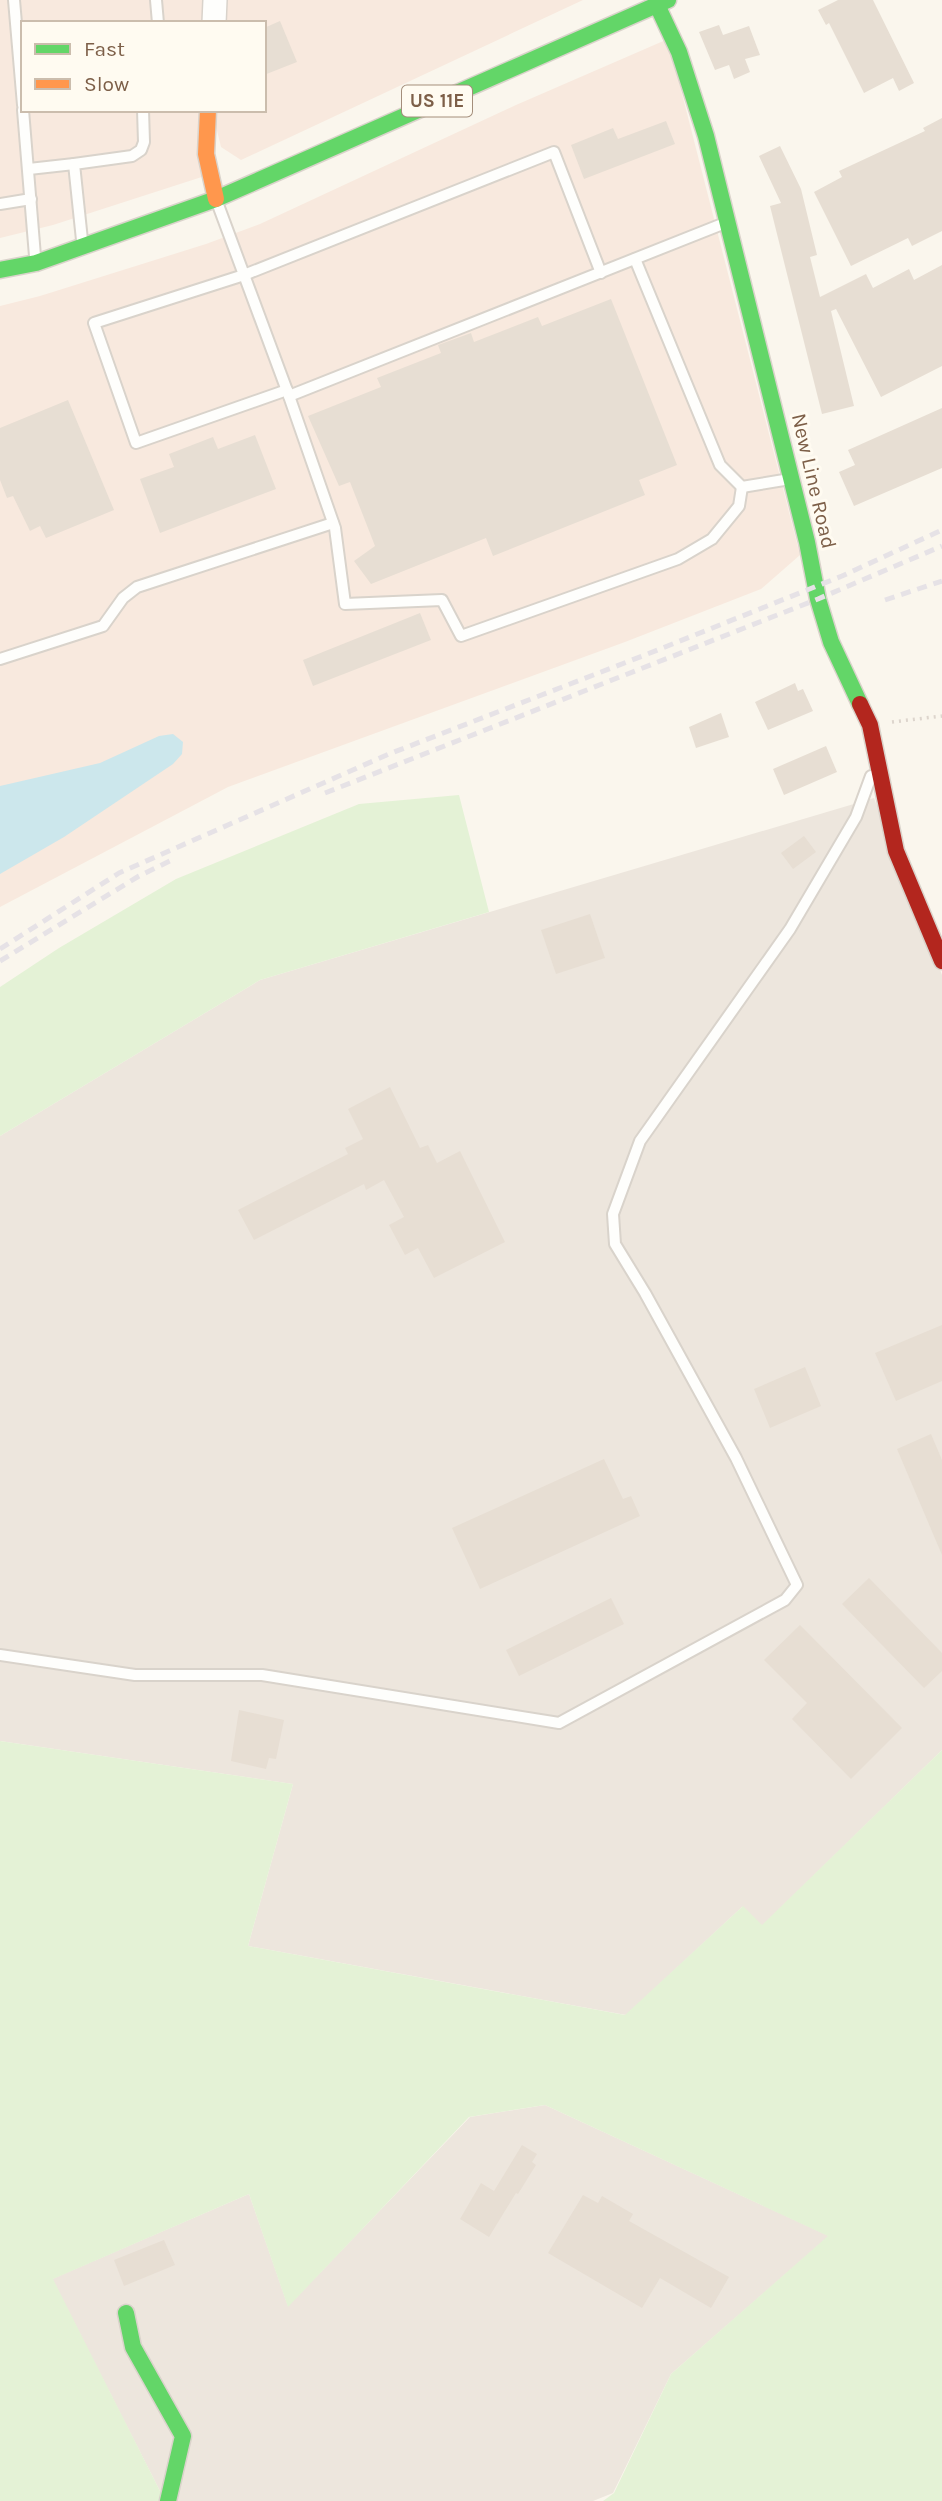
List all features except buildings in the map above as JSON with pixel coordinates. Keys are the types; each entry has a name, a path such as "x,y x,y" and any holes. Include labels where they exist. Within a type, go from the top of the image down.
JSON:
{"street":[{"path":"214,21 215,0"},
{"name":"US 11E","path":"0,270 36,263 216,199 663,2"},
{"name":"New Line Road","path":"663,2 706,136 729,222 792,479 818,599 831,642 870,724 896,851 942,961"},
{"path":"208,112 206,153 216,199"},
{"path":"126,2313 132,2347 183,2436 169,2501"}],"lane":[{"path":"21,84 14,1 27,0"},
{"path":"156,0 158,21"},
{"path":"23,112 36,263"},
{"path":"29,169 132,156 141,150 144,142 144,112"},
{"path":"601,273 554,152 244,275 94,323 136,443 288,393 601,273 729,222"},
{"path":"74,164 82,246"},
{"path":"0,204 31,199"},
{"path":"216,199 333,523 345,604 442,600 461,636 678,559 712,539 738,506 742,487"},
{"path":"635,259 720,465 742,487"},
{"path":"742,487 792,479"},
{"path":"0,659 103,626 123,598 137,587 333,523"},
{"path":"0,1655 135,1675 262,1675 559,1723 785,1600 797,1586 736,1458 615,1244 614,1214 640,1141 790,929 856,817 878,757"}],"path":[{"path":"870,724 942,716"}],"shaded area":[{"path":"0,0 583,0 241,160 221,147 212,112 266,112 266,21 21,21 21,112 208,112 211,174 53,225 0,238"},
{"path":"668,39 800,555 761,589 625,642 228,787 0,907 0,306 206,244 260,224 516,105"},
{"path":"874,798 942,975 942,1750 762,1926 742,1907 626,2015 248,1946 293,1784 0,1741 0,1136 260,980"},
{"path":"545,2105 829,2236 671,2374 613,2493 593,2501 165,2501 52,2279 249,2194 288,2306 470,2117"}],"green space":[{"path":"459,795 489,912 260,980 0,1136 0,987 59,948 176,879 359,804"},
{"path":"0,1741 293,1784 248,1946 625,2015 743,1906 762,1925 942,1750 942,2501 603,2501 614,2493 671,2374 828,2236 545,2105 469,2117 288,2307 249,2194 53,2279 165,2501 0,2501"}],"water":[{"path":"173,734 183,742 182,754 173,764 64,837 0,874 0,786 100,763 159,736"}],"railway":[{"path":"0,949 119,873 389,754 842,576 942,530"},
{"path":"325,793 818,599 942,546"},
{"path":"885,600 942,581"},
{"path":"0,961 139,876 174,859"}],"traffic: fast":[{"path":"0,270 36,263 216,199 668,0"},
{"path":"657,5 679,52 706,136 807,542 818,599 831,642 860,704"},
{"path":"126,2313 133,2347 183,2436 168,2501"}],"traffic: slow":[{"path":"208,112 206,154 216,199"}],"traffic: jam":[{"path":"860,704 870,725 896,851 942,961"}]}
